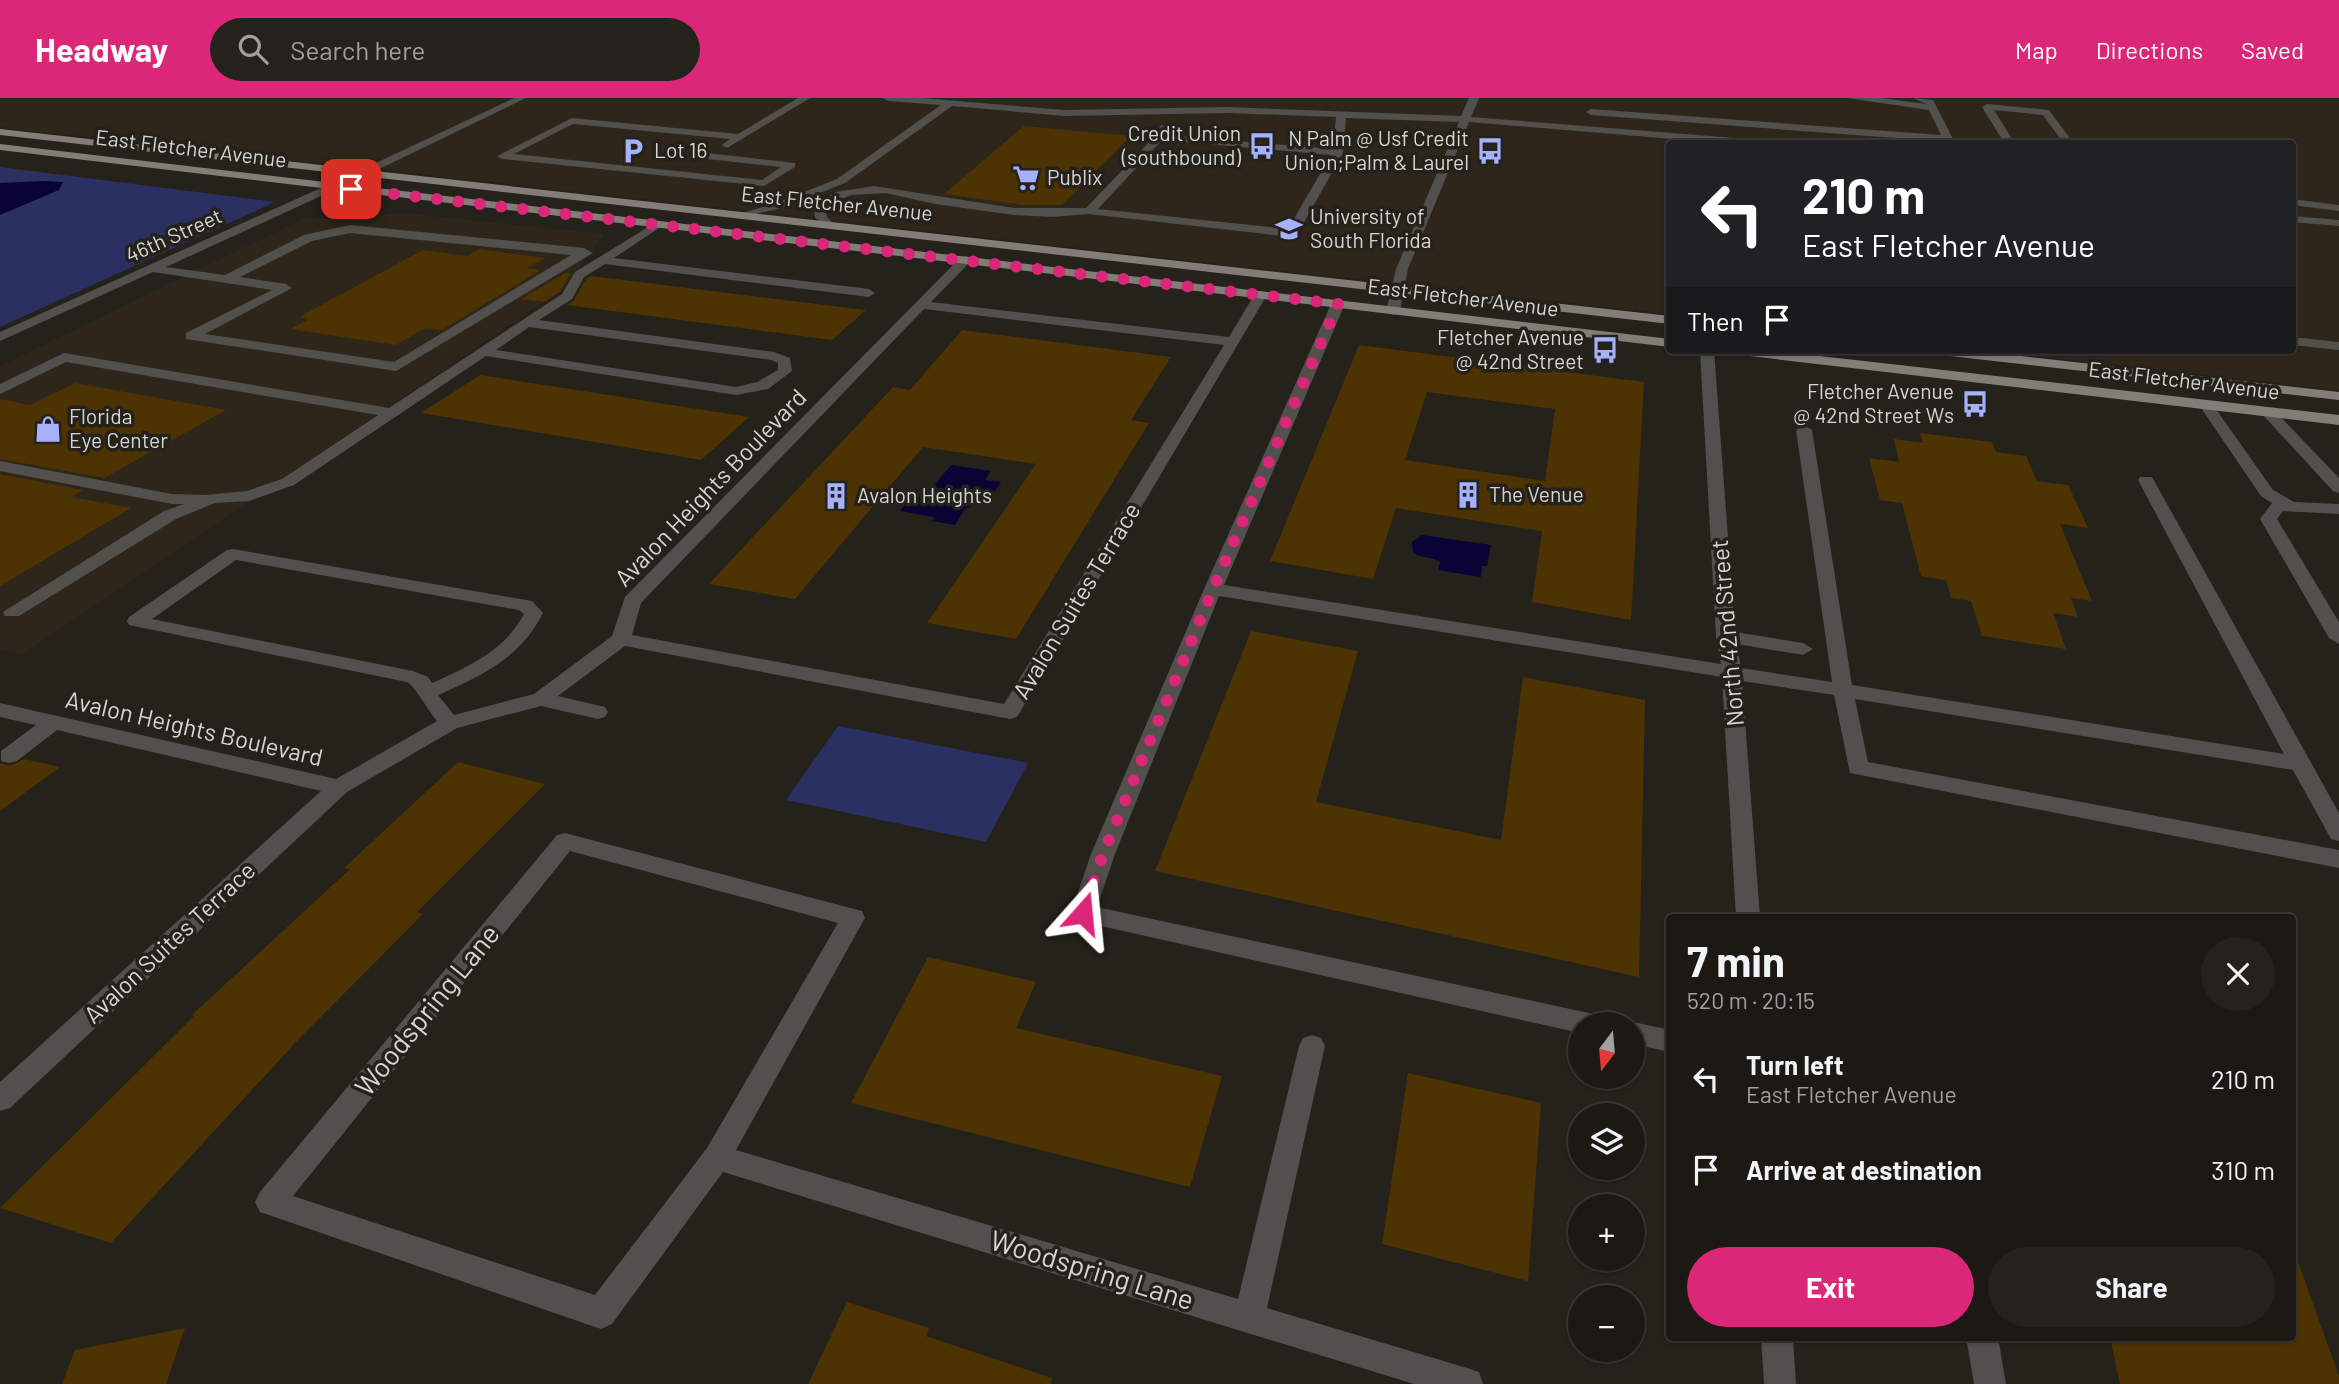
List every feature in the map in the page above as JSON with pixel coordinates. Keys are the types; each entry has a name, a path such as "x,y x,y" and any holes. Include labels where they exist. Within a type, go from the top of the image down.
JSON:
{"main road":[{"name":"East Fletcher Avenue","path":"0,132 1666,320"},
{"name":"East Fletcher Avenue","path":"0,147 1666,342"},
{"path":"965,260 1005,254 1062,261 1188,265"},
{"name":"East Fletcher Avenue","path":"1766,354 2339,421"},
{"name":"East Fletcher Avenue","path":"1966,354 2339,396"}],"street":[{"name":"46th Street","path":"0,337 365,172 521,98"},
{"path":"739,137 572,121 502,156 764,183 791,165 707,156 805,98"},
{"path":"888,98 1009,109 1110,113 1174,110 1465,120 1703,140"},
{"path":"1009,109 1022,98"},
{"path":"1393,311 1402,269 1474,98"},
{"path":"1852,98 1915,104 1933,109"},
{"path":"1591,112 1948,139 1930,102 1918,98"},
{"path":"1106,99 1110,113"},
{"path":"746,215 778,206 841,181 949,104"},
{"path":"2008,140 1987,107 2046,112 2065,140"},
{"path":"1089,211 1159,136 1174,110"},
{"path":"828,224 821,218 820,204 838,194 871,190 911,193 939,201 1058,215 1089,211 1292,233 1338,153 1341,114"},
{"path":"1826,131 1828,140"},
{"path":"1159,136 1338,153"},
{"path":"2296,203 2339,208"},
{"path":"2296,219 2339,223"},
{"path":"0,466 172,499 249,496 288,482 529,323 567,296 579,275 658,224"},
{"path":"227,279 308,238 350,229 584,252 606,258 869,293"},
{"path":"150,268 286,288 191,336 396,367 584,252"},
{"name":"Avalon Heights Boulevard","path":"0,710 340,787 450,723 541,699 621,639 632,601 965,260"},
{"name":"Avalon Suites Terrace","path":"621,639 1010,712 1261,295"},
{"path":"1338,304 1213,589 1103,854 1083,913 1568,1019"},
{"path":"921,305 1232,342"},
{"path":"484,352 736,391 755,389 774,382 785,371 785,361 774,356 529,323"},
{"path":"2296,341 2339,346"},
{"name":"North 42nd Street","path":"1707,354 1748,914"},
{"path":"0,390 64,357 393,413"},
{"path":"2206,405 2267,493 2291,507"},
{"path":"2268,412 2339,488"},
{"path":"1804,430 1843,690 1858,768 2339,859"},
{"path":"2146,480 2339,834"},
{"path":"12,612 170,514 212,498"},
{"path":"2339,509 2279,506 2268,520 2339,638"},
{"path":"428,692 464,677 516,642 528,629 534,613 525,605 233,554 136,621 412,677 421,681 432,703 450,723"},
{"path":"1213,589 2300,764"},
{"path":"1726,636 1802,649"},
{"path":"541,699 598,712"},
{"path":"9,756 54,722"},
{"name":"Avalon Suites Terrace","path":"0,1099 340,787"},
{"name":"Woodspring Lane","path":"565,841 853,918 717,1157 601,1313 270,1202 565,841"},
{"path":"1645,1036 1666,1040"},
{"path":"1249,1318 1312,1045"},
{"name":"Woodspring Lane","path":"717,1157 1467,1384"},
{"path":"1777,1341 1780,1384"},
{"path":"1983,1341 1990,1384"}],"shaded area":[{"name":"University of South Florida","path":"0,98 2339,98 2339,390 2021,354 2296,354 2296,140 1666,140 1666,314 0,127"},
{"path":"0,167 275,202 0,327"},
{"path":"63,182 59,190 0,215 0,183"},
{"path":"403,213 604,234 563,289 23,654 0,649 0,366 303,219"},
{"path":"951,465 991,471 985,480 1001,482 992,495 965,509 955,525 932,521 934,517 900,511 912,496 942,500 949,490 933,487"},
{"path":"1422,535 1491,545 1487,566 1482,566 1481,577 1438,570 1440,562 1413,552 1412,542"},
{"path":"838,726 1028,763 986,842 786,800"}],"building":[{"name":"Publix","path":"1024,126 1131,136 1062,205 1023,205 944,194"},
{"path":"480,249 545,258 527,268 541,270 442,330 426,328 396,345 290,329 309,319 299,317 423,250 467,256"},
{"path":"565,273 571,273 560,292 544,302 521,299"},
{"path":"591,276 866,310 832,340 567,305 574,300 586,279"},
{"name":"Avalon Heights","path":"962,330 1171,357 1131,420 1149,423 1016,639 927,623 1036,464 923,447 795,599 709,584 893,387 910,390"},
{"name":"The Venue","path":"1359,345 1644,382 1631,620 1532,602 1542,531 1396,508 1373,579 1270,561","holes":["1427,392 1555,409 1545,481 1405,460"]},
{"path":"480,375 749,417 701,460 421,413"},
{"path":"75,383 226,410 104,478 0,459 0,399 30,405"},
{"path":"1920,433 1992,442 1996,452 2026,456 2037,481 2068,485 2088,528 2060,524 2092,601 2071,598 2078,617 2053,613 2066,649 1982,636 1971,601 1951,598 1946,580 1921,576 1902,503 1880,500 1869,458 1899,462 1894,439 1923,443"},
{"path":"0,474 83,490 71,497 131,508 0,586"},
{"path":"1251,631 1358,651 1316,802 1501,840 1523,677 1645,700 1639,977 1155,871"},
{"path":"24,759 60,767 0,811 0,763 10,766"},
{"path":"458,762 545,784 417,912 423,914 296,1042 111,1243 0,1208 194,1016 192,1015 350,869 344,868"},
{"path":"928,957 1036,982 1016,1028 1222,1076 1190,1187 851,1103"},
{"path":"1408,1073 1541,1103 1528,1281 1382,1244"},
{"path":"2296,1259 2339,1376 2339,1384 2120,1384 2111,1341 2296,1341"},
{"path":"847,1302 929,1328 926,1336 1052,1378 1051,1384 808,1384"},
{"path":"185,1328 166,1384 62,1384 75,1350"}],"place":[{"name":"Credit Union (southbound)","path":"1262,146"},
{"name":"Lot 16","path":"633,151"},
{"name":"N Palm @ Usf Credit Union;Palm & Laurel","path":"1490,151"},
{"name":"Publix","path":"1026,178"},
{"name":"University of South Florida","path":"1289,229"},
{"name":"Fletcher Avenue @ 42nd Street","path":"1605,350"},
{"name":"Fletcher Avenue @ 42nd Street Ws","path":"1975,404"},
{"name":"Florida Eye Center","path":"48,429"},
{"name":"The Venue","path":"1468,495"},
{"name":"Avalon Heights","path":"836,496"}],"route":[{"path":"351,189 1338,304 1213,589 1103,854 1083,913"}]}
